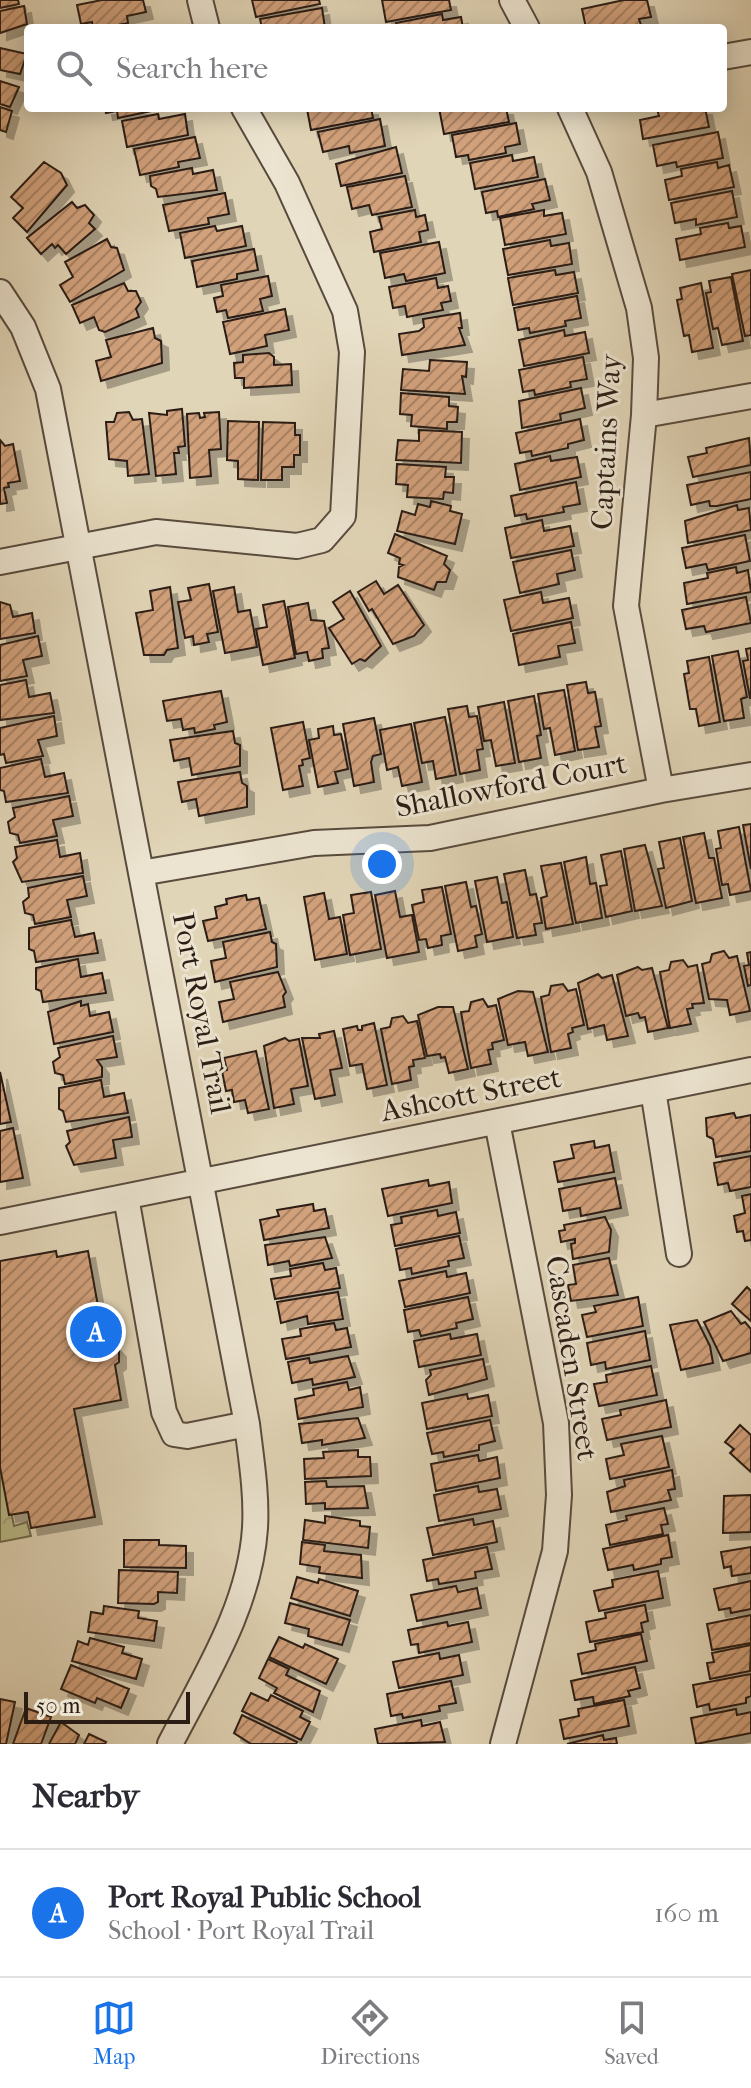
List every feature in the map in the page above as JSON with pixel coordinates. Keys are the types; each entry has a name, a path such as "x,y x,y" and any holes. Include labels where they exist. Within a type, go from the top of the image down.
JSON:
{"street":[{"path":"200,0 206,24"},
{"path":"512,0 525,24"},
{"path":"727,56 751,52"},
{"path":"0,562 156,532 193,533 297,546 313,544 330,534 344,513 352,352 345,311 334,279 287,183 246,112"},
{"name":"Captains Way","path":"572,112 603,185 639,308 646,358 644,415 626,606 661,790"},
{"name":"Port Royal Trail","path":"0,292 23,327 48,389 203,1180 247,1424 255,1505 246,1581 227,1630 170,1744"},
{"path":"644,415 751,396"},
{"name":"Shallowford Court","path":"141,873 300,845 430,838 661,790 751,775"},
{"name":"Ashcott Street","path":"0,1222 751,1070"},
{"path":"653,1090 679,1254"},
{"name":"Cascaden Street","path":"497,1122 556,1423 559,1495 555,1551 503,1744"},
{"path":"126,1197 164,1412 174,1434 187,1436 247,1424"}],"green space":[{"path":"0,1457 14,1526 27,1522 31,1536 0,1542"}],"building":[{"path":"0,0 18,0 19,4 0,8"},
{"path":"102,0 143,0 146,12 127,16 128,23 123,24 81,24 77,5"},
{"path":"252,0 319,0 320,4 256,17"},
{"path":"382,0 449,0 451,10 386,22"},
{"path":"624,0 647,0 651,17 639,19 641,24 585,24 582,9"},
{"path":"24,6 27,24 0,33 0,11"},
{"path":"322,8 324,24 261,24 260,19"},
{"path":"442,14 443,20 461,17 462,24 396,24"},
{"path":"0,48 24,53 20,74 0,70"},
{"path":"0,81 19,87 10,107 0,104"},
{"path":"0,107 12,111 6,132 0,130"},
{"path":"117,112 147,112 118,118"},
{"path":"308,112 372,112 373,118 311,130"},
{"path":"440,112 507,112 509,122 444,134"},
{"path":"658,112 706,112 709,127 643,139 640,120 659,116"},
{"path":"158,114 159,119 185,114 188,135 127,147 122,121"},
{"path":"380,119 385,146 350,153 349,146 323,152 318,132"},
{"path":"516,123 520,144 505,147 506,153 469,160 468,155 456,157 452,135"},
{"path":"718,132 723,158 677,167 676,162 657,166 653,145"},
{"path":"195,137 200,158 178,162 179,167 140,175 134,149"},
{"path":"396,147 402,173 341,186 336,164"},
{"path":"512,155 513,161 534,157 538,177 475,189 470,163"},
{"path":"44,162 61,173 67,185 27,232 13,218 23,208 11,197"},
{"path":"717,162 718,168 729,165 734,187 669,200 665,180 682,176 681,169"},
{"path":"192,168 193,174 213,170 217,190 158,197 156,189 151,186 150,176"},
{"path":"405,176 412,207 372,215 369,205 352,209 347,187"},
{"path":"545,179 550,200 532,204 534,209 498,217 497,211 486,213 482,192"},
{"path":"732,191 737,217 696,225 696,219 675,223 671,203"},
{"path":"225,193 229,214 208,218 209,224 169,231 163,205"},
{"path":"72,202 77,208 85,205 94,215 89,223 95,229 66,254 58,245 55,248 52,244 41,254 27,238"},
{"path":"415,210 416,217 425,215 428,230 419,232 421,242 374,252 370,232 382,229 379,217"},
{"path":"544,210 544,216 562,213 566,234 505,245 500,218"},
{"path":"728,223 729,228 741,226 745,247 680,260 676,239 701,234 700,228"},
{"path":"215,226 217,231 242,226 246,246 185,258 180,233"},
{"path":"107,239 111,247 117,248 124,270 70,302 60,285 73,277 65,262"},
{"path":"550,240 551,246 569,243 572,264 508,275 503,249"},
{"path":"439,242 445,273 406,281 404,274 385,278 380,253"},
{"path":"254,249 258,270 237,274 237,279 197,287 192,261"},
{"path":"555,270 556,275 574,272 578,293 513,305 508,278"},
{"path":"751,270 751,335 745,336 732,274"},
{"path":"268,276 272,296 260,299 263,311 228,318 226,310 217,312 214,298 223,296 221,285"},
{"path":"731,277 743,341 722,345 718,328 713,329 706,293 711,292 709,281"},
{"path":"436,278 438,288 448,286 451,301 441,303 443,310 407,317 405,306 393,308 389,287"},
{"path":"124,283 128,291 136,291 141,302 136,309 139,317 105,332 99,330 94,317 80,323 72,305"},
{"path":"701,283 713,348 692,352 689,335 684,336 677,300 682,299 680,288"},
{"path":"577,296 581,318 565,321 566,326 530,333 529,328 518,330 514,308"},
{"path":"285,309 289,330 265,335 267,346 230,354 223,322"},
{"path":"460,313 462,328 459,328 465,345 402,355 399,334 419,331 424,327 423,319"},
{"path":"153,328 155,338 161,341 162,363 101,381 96,361 111,357 106,340"},
{"path":"564,330 565,336 585,332 589,353 524,366 519,340"},
{"path":"269,353 274,357 274,365 291,364 292,385 244,388 244,378 235,378 234,363 243,362 243,355"},
{"path":"583,357 587,379 570,382 571,387 535,395 534,390 523,392 519,370"},
{"path":"430,360 467,362 466,377 462,376 465,394 401,390 403,369 429,371"},
{"path":"581,388 585,408 560,414 561,420 522,428 519,401"},
{"path":"401,393 449,397 449,406 458,407 457,422 447,422 447,429 411,426 412,415 400,414"},
{"path":"182,409 185,446 178,447 179,453 174,453 176,474 156,476 149,413 167,415 167,411"},
{"path":"129,412 133,420 142,419 149,474 128,476 127,461 109,459 106,422 114,422 117,413"},
{"path":"219,412 221,449 209,450 211,476 190,478 187,414 199,413 200,418 205,417 204,413"},
{"path":"580,419 584,440 568,444 568,448 532,456 531,451 520,453 516,433"},
{"path":"228,421 259,422 258,480 238,479 238,461 227,460"},
{"path":"263,422 295,423 295,435 300,435 300,455 294,455 294,467 282,467 282,480 261,480"},
{"path":"419,430 462,432 461,463 396,460 398,440 419,441"},
{"path":"749,438 751,465 693,477 688,457 707,453 706,448"},
{"path":"0,440 5,446 13,444 20,481 8,483 9,487 4,488 7,503 0,504"},
{"path":"550,456 551,461 577,457 581,477 520,490 515,464"},
{"path":"397,464 446,467 445,477 454,477 453,493 444,492 443,499 407,497 408,485 396,484"},
{"path":"751,472 751,499 717,506 710,506 709,501 691,505 687,485"},
{"path":"576,482 580,504 563,507 564,512 527,519 526,514 515,516 511,496"},
{"path":"431,501 451,506 450,511 462,514 455,544 397,531 402,511 415,515 418,504 430,507"},
{"path":"737,505 738,510 749,508 751,530 688,543 685,521"},
{"path":"542,520 544,531 570,526 574,546 511,558 505,528"},
{"path":"395,534 447,556 444,564 450,570 446,582 437,582 434,590 398,577 399,567 403,565 399,564 400,558 388,553"},
{"path":"745,535 750,561 708,570 706,564 686,568 682,548"},
{"path":"571,550 575,570 557,574 559,584 520,593 513,562"},
{"path":"736,567 737,573 748,570 751,592 687,604 684,583 708,578 707,573"},
{"path":"376,581 384,594 398,585 424,625 414,636 393,644 372,609 369,611 358,592"},
{"path":"209,584 218,632 207,634 209,642 194,645 193,636 185,638 178,602 191,600 188,588"},
{"path":"170,587 178,648 167,650 164,655 144,655 136,613 153,610 150,591"},
{"path":"234,587 238,612 250,610 257,647 225,653 213,591"},
{"path":"350,591 381,646 365,661 360,659 352,664 329,628 344,619 333,602"},
{"path":"541,592 543,603 569,598 573,618 511,631 504,600"},
{"path":"746,597 751,623 706,632 704,626 686,629 682,610"},
{"path":"284,601 295,658 263,665 256,629 267,627 263,605"},
{"path":"0,602 10,605 13,617 32,613 35,633 0,639"},
{"path":"308,603 311,620 324,621 329,648 322,649 323,658 309,661 307,652 296,654 288,607"},
{"path":"571,622 575,643 558,646 560,657 519,665 513,634"},
{"path":"38,636 42,656 23,660 27,676 0,681 0,645"},
{"path":"751,648 750,698 743,661 748,660 746,649"},
{"path":"738,651 747,697 741,699 744,718 724,721 712,656"},
{"path":"709,657 720,722 699,726 696,709 690,709 684,674 689,673 687,661"},
{"path":"26,680 29,697 50,693 54,713 0,720 0,685"},
{"path":"586,682 588,693 595,692 601,726 595,727 599,747 578,750 567,685"},
{"path":"564,690 575,751 555,755 550,728 544,729 538,694"},
{"path":"221,691 227,722 214,725 215,729 195,733 194,728 183,730 181,719 167,721 163,701"},
{"path":"534,696 541,735 537,736 541,758 519,762 508,701"},
{"path":"504,702 515,763 496,766 491,740 484,741 478,707"},
{"path":"467,706 469,717 477,716 483,749 477,750 480,770 460,774 448,709"},
{"path":"54,716 57,736 38,740 43,756 6,763 4,754 0,755 0,728"},
{"path":"445,717 456,775 436,779 433,761 422,763 414,723"},
{"path":"374,718 381,754 373,756 371,762 374,782 354,786 343,724"},
{"path":"303,722 310,758 302,760 303,765 299,766 303,786 283,790 271,728"},
{"path":"411,724 422,782 402,786 398,767 387,770 380,730"},
{"path":"333,726 334,735 341,734 348,769 335,772 338,783 318,787 309,740 319,738 318,729"},
{"path":"233,731 235,743 240,745 240,766 192,775 189,758 174,761 170,740"},
{"path":"41,759 45,777 64,773 68,793 6,802 4,791 0,790 0,768"},
{"path":"240,772 242,783 247,786 247,807 199,816 196,799 182,802 178,782"},
{"path":"69,796 73,816 53,820 57,836 20,843 18,835 10,833 8,822 15,817 13,808"},
{"path":"751,824 751,869 743,825"},
{"path":"739,827 751,891 730,895 728,884 722,885 716,849 721,848 718,831"},
{"path":"704,833 709,858 714,858 722,898 696,903 683,837"},
{"path":"680,838 692,901 666,908 658,869 664,868 659,842"},
{"path":"57,840 60,857 80,853 83,873 22,882 13,862 17,858 15,847"},
{"path":"645,845 662,906 635,911 624,849"},
{"path":"621,851 632,911 606,917 600,886 607,885 601,855"},
{"path":"586,857 590,884 596,883 602,918 576,923 564,862"},
{"path":"561,863 573,924 546,929 541,898 547,896 541,866"},
{"path":"525,870 530,895 536,894 542,923 534,924 536,935 517,938 504,874"},
{"path":"83,876 87,896 67,900 71,917 35,924 33,915 25,913 23,902 29,897 28,888"},
{"path":"497,877 502,903 507,902 513,937 487,942 475,881"},
{"path":"466,882 471,907 476,906 482,934 475,936 477,947 458,951 445,886"},
{"path":"442,887 451,934 441,936 442,945 428,948 426,939 419,940 412,905 424,902 422,890"},
{"path":"395,891 400,917 412,915 419,952 387,958 375,895"},
{"path":"371,892 381,949 350,955 343,915 354,913 351,895"},
{"path":"324,893 329,919 340,917 347,954 315,960 304,897"},
{"path":"246,895 247,900 259,898 266,929 208,941 203,921 217,918 215,907 227,904 226,899"},
{"path":"71,920 75,937 94,933 98,953 36,962 34,951 29,949 29,928"},
{"path":"270,932 272,942 276,944 277,967 215,982 211,961 226,958 223,942"},
{"path":"724,951 729,958 737,956 750,1011 730,1015 727,1000 709,999 702,964 710,962 712,954"},
{"path":"751,952 751,985 748,986 744,966 749,965 747,953"},
{"path":"78,959 81,977 102,973 106,993 43,1002 41,991 36,989 36,968"},
{"path":"683,960 688,967 697,965 704,1003 692,1004 693,1008 687,1009 691,1024 670,1028 660,972 669,970 671,962"},
{"path":"638,967 642,970 652,968 668,1028 648,1032 645,1017 640,1018 638,1013 626,1016 617,975"},
{"path":"278,972 286,992 283,996 285,1007 223,1022 219,1002 234,999 230,982"},
{"path":"598,974 602,978 612,975 628,1036 607,1040 604,1025 588,1029 578,983"},
{"path":"563,984 568,991 576,989 584,1025 572,1028 573,1032 568,1034 571,1048 551,1052 541,997 549,995 551,986"},
{"path":"518,991 533,992 548,1052 528,1056 525,1042 508,1045 498,999"},
{"path":"483,999 488,1007 496,1005 504,1040 492,1043 493,1049 488,1050 491,1064 471,1068 461,1012 469,1011 471,1002"},
{"path":"81,1001 81,1006 88,1004 90,1016 109,1012 113,1032 54,1044 48,1012"},
{"path":"438,1007 453,1007 468,1069 449,1073 445,1057 441,1058 440,1054 427,1056 418,1015"},
{"path":"403,1016 408,1023 417,1021 425,1058 413,1060 414,1066 409,1067 411,1080 392,1084 381,1029 390,1027 392,1018"},
{"path":"374,1023 387,1085 367,1089 362,1064 350,1066 343,1029 357,1026 358,1030 362,1030 362,1026"},
{"path":"334,1031 342,1068 330,1070 335,1095 315,1099 302,1038 320,1038 319,1034"},
{"path":"113,1036 117,1057 97,1060 102,1067 102,1077 65,1084 63,1075 55,1073 53,1062 60,1057 58,1048"},
{"path":"285,1038 289,1041 299,1039 308,1086 291,1089 294,1104 274,1108 264,1046"},
{"path":"256,1051 269,1109 248,1113 245,1100 234,1102 232,1090 226,1091 222,1071 227,1070 224,1058"},
{"path":"0,1072 11,1122 0,1124"},
{"path":"101,1080 104,1097 124,1093 128,1113 66,1122 63,1111 59,1109 59,1088"},
{"path":"734,1113 736,1118 751,1115 751,1151 716,1157 713,1139 707,1136 706,1118"},
{"path":"129,1117 132,1137 113,1140 116,1158 74,1165 66,1146 70,1142 67,1131"},
{"path":"13,1128 23,1178 0,1182 0,1131"},
{"path":"594,1141 595,1148 609,1145 614,1172 558,1182 554,1162 574,1158 571,1145"},
{"path":"751,1156 751,1187 730,1191 728,1183 718,1185 714,1163"},
{"path":"615,1178 621,1208 581,1216 580,1208 563,1211 559,1189"},
{"path":"428,1180 429,1186 449,1182 452,1203 388,1216 382,1189"},
{"path":"751,1194 751,1240 745,1241 743,1231 737,1232 734,1216 745,1213 742,1196"},
{"path":"313,1204 314,1211 325,1209 329,1228 264,1240 260,1220 279,1216 277,1210"},
{"path":"437,1210 438,1216 456,1212 460,1233 395,1246 391,1225 402,1223 401,1217"},
{"path":"605,1217 611,1230 609,1252 573,1259 571,1244 575,1243 575,1239 561,1242 559,1231 565,1230 564,1225"},
{"path":"459,1236 464,1258 448,1261 449,1266 412,1274 411,1268 400,1270 396,1249"},
{"path":"325,1237 332,1258 290,1266 289,1261 268,1265 265,1245"},
{"path":"56,1251 57,1257 88,1251 98,1306 103,1305 110,1341 119,1350 119,1362 115,1365 121,1400 74,1409 95,1517 31,1528 28,1512 9,1515 0,1467 0,1261"},
{"path":"609,1258 618,1295 571,1301 568,1285 576,1284 573,1265"},
{"path":"323,1263 325,1270 336,1268 340,1288 275,1299 271,1279 291,1276 290,1269"},
{"path":"446,1271 447,1277 466,1273 470,1293 405,1307 399,1281"},
{"path":"747,1287 751,1291 751,1321 732,1304"},
{"path":"338,1292 343,1319 308,1324 307,1316 281,1323 277,1302"},
{"path":"468,1297 473,1319 456,1323 457,1328 421,1336 419,1330 408,1332 404,1310"},
{"path":"638,1297 643,1326 587,1337 582,1315 596,1312 594,1306"},
{"path":"731,1311 741,1324 745,1322 751,1329 751,1353 723,1361 704,1322"},
{"path":"697,1320 710,1346 713,1363 681,1370 670,1325"},
{"path":"334,1323 336,1330 347,1328 351,1347 286,1359 282,1339 301,1336 300,1329"},
{"path":"645,1331 650,1360 606,1369 605,1362 591,1365 587,1343"},
{"path":"450,1334 451,1339 477,1334 481,1355 419,1367 414,1341"},
{"path":"348,1356 355,1377 313,1385 312,1379 292,1383 288,1362 309,1358 310,1363"},
{"path":"483,1359 487,1379 429,1395 426,1380 431,1375 430,1370"},
{"path":"651,1366 657,1395 599,1406 594,1384 607,1382 606,1375"},
{"path":"347,1382 349,1390 360,1387 363,1407 298,1419 295,1399 314,1395 313,1389"},
{"path":"467,1394 468,1399 488,1395 492,1416 427,1429 422,1403"},
{"path":"666,1400 671,1427 607,1440 602,1419 621,1415 620,1410"},
{"path":"358,1418 365,1438 322,1445 322,1440 302,1443 299,1424"},
{"path":"490,1420 495,1441 479,1445 479,1450 444,1457 443,1452 432,1454 427,1433"},
{"path":"740,1425 751,1435 751,1472 730,1453 734,1449 725,1442"},
{"path":"662,1436 669,1467 610,1479 606,1459 624,1455 621,1444"},
{"path":"358,1450 358,1457 370,1457 371,1476 305,1479 304,1459 324,1458 323,1452"},
{"path":"478,1455 479,1461 497,1457 500,1478 436,1491 431,1464"},
{"path":"672,1470 675,1489 668,1490 671,1500 611,1512 607,1492 625,1486 624,1480"},
{"path":"326,1481 327,1487 364,1486 368,1508 325,1509 325,1503 306,1504 305,1482"},
{"path":"478,1486 479,1492 497,1489 501,1509 439,1521 434,1495"},
{"path":"751,1495 751,1532 723,1533 724,1496"},
{"path":"664,1508 668,1524 661,1525 663,1534 610,1545 606,1525 627,1520 626,1516"},
{"path":"325,1516 360,1521 360,1526 370,1527 368,1548 303,1540 305,1520 325,1523"},
{"path":"473,1519 474,1525 493,1521 497,1542 433,1555 427,1528"},
{"path":"668,1535 672,1557 661,1559 661,1564 634,1570 633,1565 608,1570 603,1549"},
{"path":"124,1540 159,1540 159,1545 186,1546 186,1568 124,1567"},
{"path":"302,1542 325,1545 324,1551 361,1555 362,1578 319,1573 320,1567 300,1564"},
{"path":"487,1547 492,1569 475,1572 476,1578 439,1584 438,1579 427,1581 423,1560"},
{"path":"751,1547 751,1573 732,1576 731,1566 724,1568 721,1552"},
{"path":"119,1570 178,1572 177,1593 158,1592 158,1602 154,1604 118,1603"},
{"path":"658,1571 663,1598 599,1611 594,1591 613,1587 612,1580"},
{"path":"297,1577 318,1583 319,1579 358,1591 350,1616 291,1598"},
{"path":"751,1581 751,1609 731,1613 730,1608 719,1610 714,1589"},
{"path":"456,1586 458,1592 477,1588 481,1608 417,1621 411,1595"},
{"path":"290,1603 350,1620 342,1645 308,1636 309,1629 285,1623"},
{"path":"645,1605 648,1621 641,1623 643,1632 590,1642 586,1622 606,1618 605,1613"},
{"path":"104,1606 139,1611 138,1618 157,1621 154,1641 88,1632 91,1612 103,1614"},
{"path":"751,1615 751,1643 712,1650 707,1624"},
{"path":"447,1622 448,1626 468,1622 472,1642 419,1653 418,1644 411,1645 408,1630"},
{"path":"641,1634 647,1661 582,1674 578,1654 596,1650 595,1644"},
{"path":"279,1637 303,1648 305,1644 338,1659 326,1684 269,1657"},
{"path":"90,1638 124,1647 122,1653 142,1659 136,1679 72,1661 78,1641 88,1645"},
{"path":"751,1645 750,1671 710,1679 707,1663 714,1662 712,1653"},
{"path":"439,1653 440,1659 459,1655 463,1675 399,1688 393,1662"},
{"path":"268,1659 289,1669 286,1675 320,1691 313,1712 274,1693 277,1688 259,1678"},
{"path":"71,1665 129,1689 121,1708 97,1698 95,1703 61,1689"},
{"path":"635,1667 640,1688 628,1691 630,1696 594,1704 593,1697 575,1700 571,1681"},
{"path":"751,1674 751,1696 746,1698 746,1703 710,1710 709,1704 697,1707 693,1685"},
{"path":"451,1681 456,1703 439,1706 440,1711 403,1718 402,1714 391,1716 387,1694"},
{"path":"251,1693 268,1701 271,1695 303,1711 300,1717 310,1722 301,1740 242,1711"},
{"path":"0,1699 15,1702 6,1744 0,1744"},
{"path":"624,1700 629,1726 564,1739 560,1720 579,1716 578,1709"},
{"path":"26,1708 51,1717 41,1744 13,1744"},
{"path":"736,1709 737,1715 751,1712 751,1733 696,1744 691,1718"},
{"path":"242,1715 296,1744 251,1744 234,1733"},
{"path":"421,1720 422,1726 440,1722 445,1742 378,1744 375,1729"},
{"path":"61,1722 79,1735 75,1744 49,1744"},
{"path":"89,1734 106,1742 105,1744 84,1744"},
{"path":"603,1735 604,1740 616,1738 617,1744 567,1744"}],"place":[{"name":"Port Royal Public School","path":"96,1332"}]}
